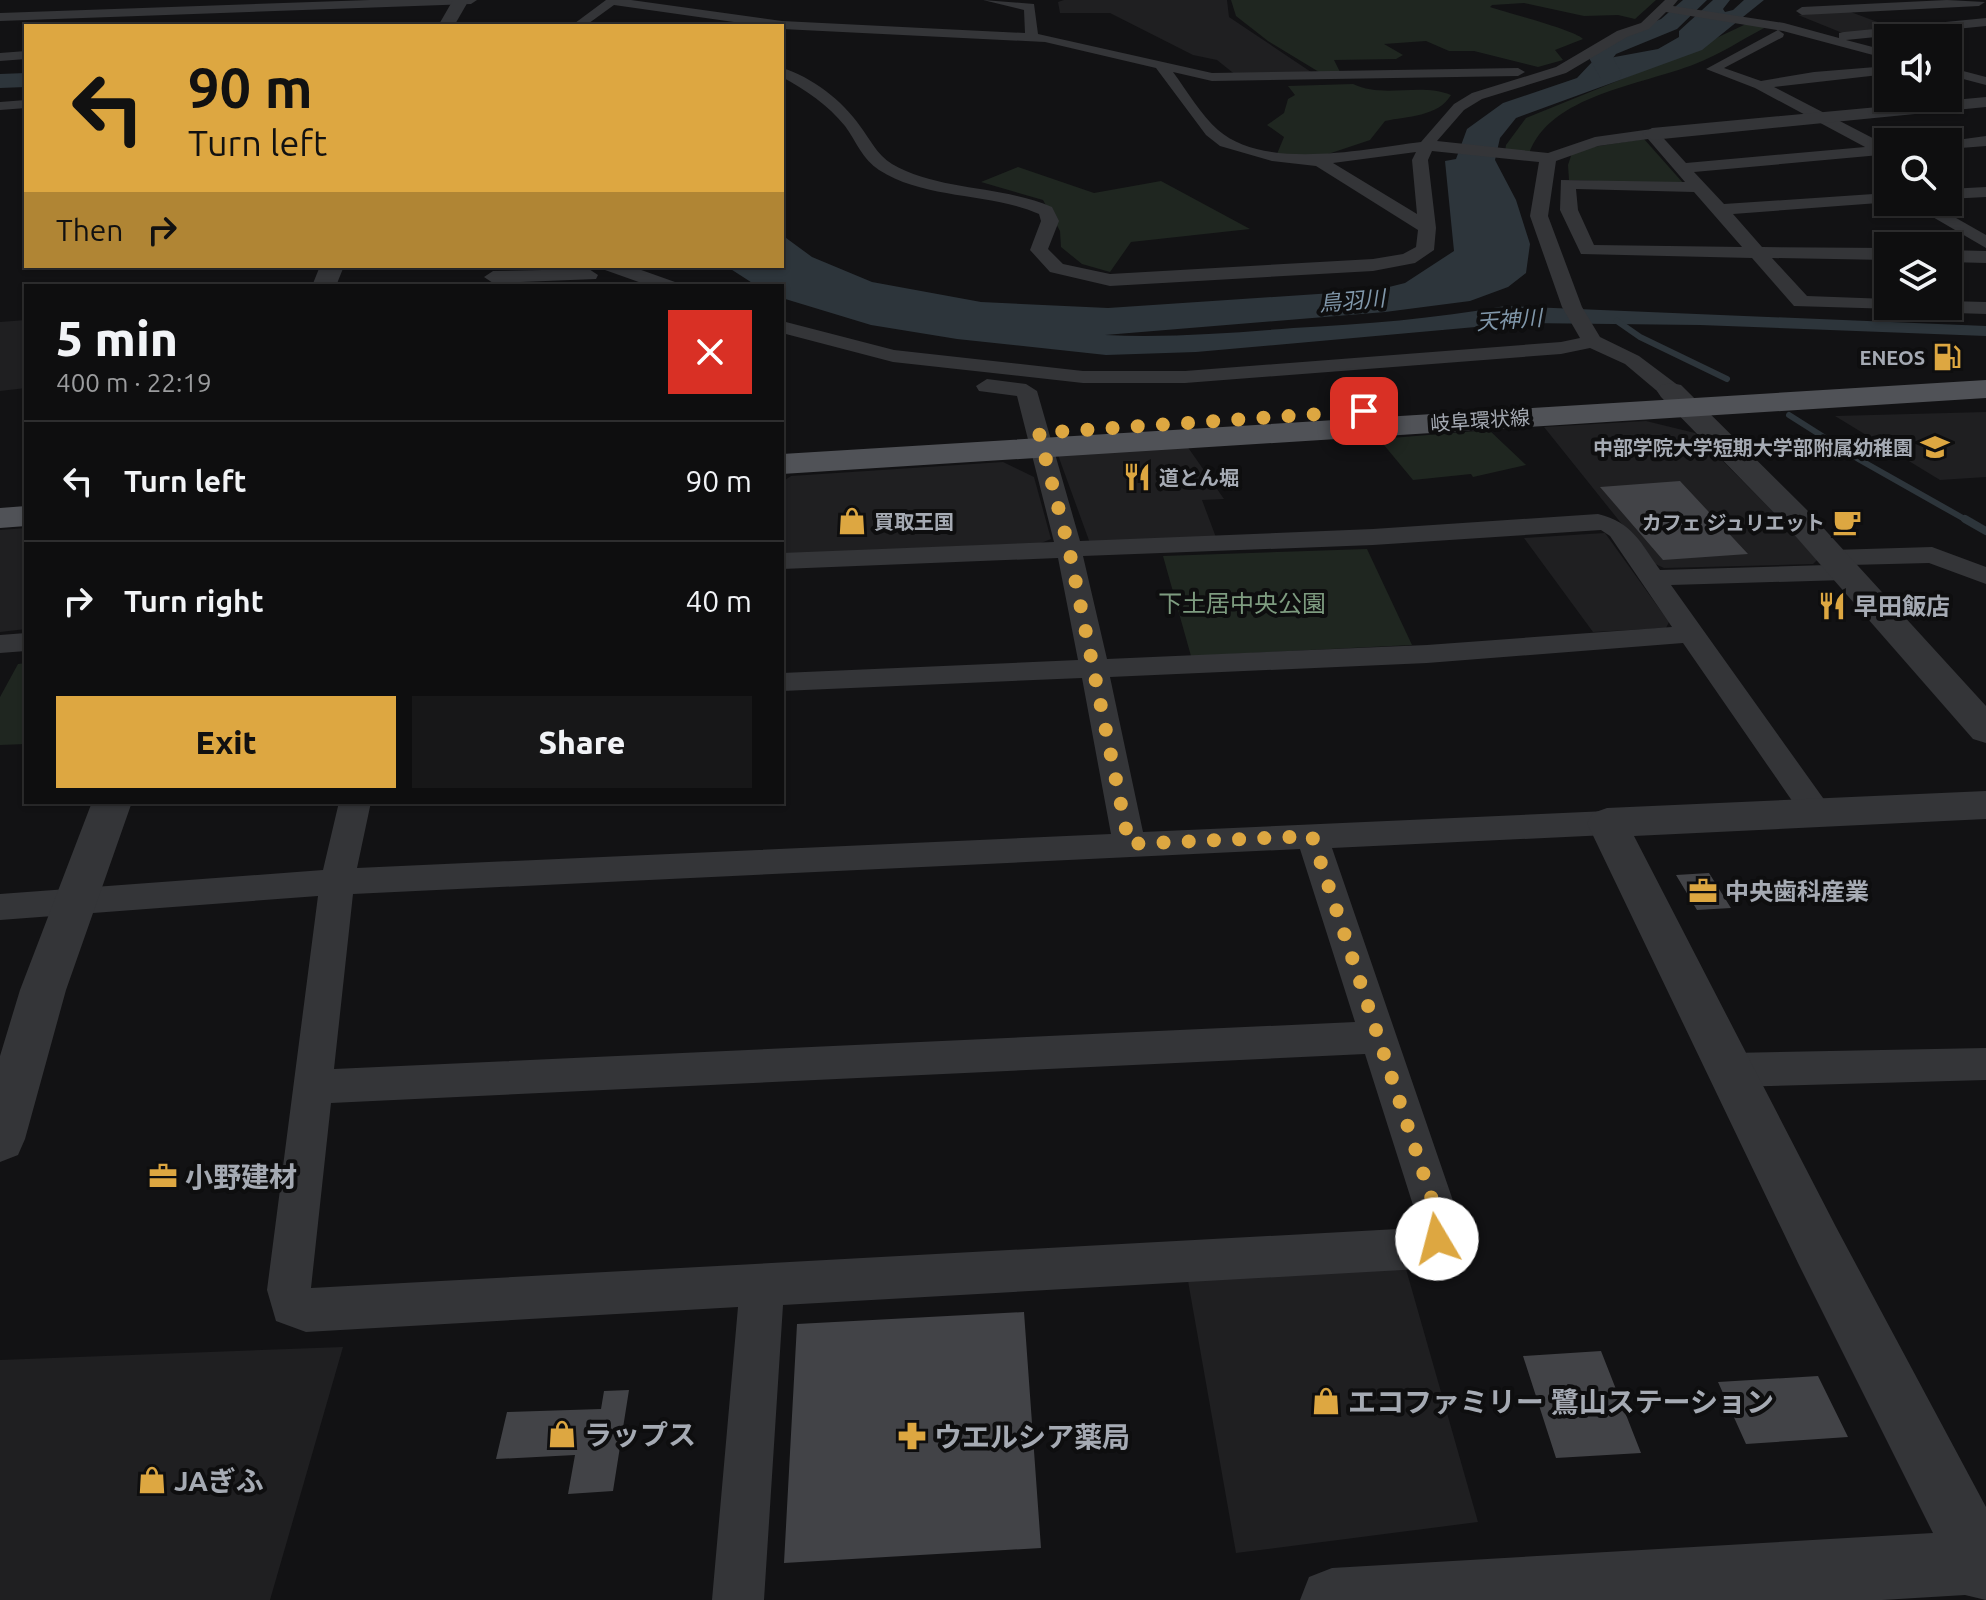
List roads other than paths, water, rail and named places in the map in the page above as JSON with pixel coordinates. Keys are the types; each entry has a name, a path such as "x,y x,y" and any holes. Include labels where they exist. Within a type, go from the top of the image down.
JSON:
{"main road":[{"name":"岐阜環状線","path":"784,464 1042,441 1986,374"},
{"name":"岐阜環状線","path":"1679,398 1986,389"},
{"name":"岐阜環状線","path":"784,447 1042,441"},
{"path":"0,501 24,499"},
{"path":"0,518 24,516"}],"street":[{"path":"447,24 461,0"},
{"path":"0,17 264,3 471,0"},
{"path":"580,24 612,0 775,24"},
{"path":"989,0 1030,7 1032,38"},
{"path":"1812,0 1802,11 1773,28 1748,53 1713,69 1760,85 1874,144"},
{"path":"1802,11 1980,2"},
{"path":"243,24 264,3"},
{"path":"784,73 826,99 851,124 871,156 886,168 905,176 1015,199 1046,211 1050,221 1039,250 1057,268 1110,280 1150,280 1373,265 1408,259 1425,250 1427,228 1420,160 1427,146 1459,107 1477,96 1561,70 1622,34 1645,26 1669,6 1874,51"},
{"path":"1825,38 1986,22"},
{"path":"784,25 1032,38 1064,42 1162,67 1235,78 1561,70"},
{"path":"0,54 24,53"},
{"path":"1162,67 1211,132 1226,143 1262,154 1320,162 1427,228"},
{"path":"1760,85 1814,76 1874,71"},
{"path":"1962,75 1986,81"},
{"path":"1310,161 1427,146 1543,158 1595,142 1652,134 1986,102"},
{"path":"0,106 24,104"},
{"path":"1652,134 1801,302 1874,305"},
{"path":"1962,143 1986,141"},
{"path":"1683,168 1874,152"},
{"path":"1543,158 1539,216 1572,307 1588,334 1632,360 1679,398 1839,565 1986,730"},
{"path":"1699,187 1567,184 1569,210 1587,250 1874,254"},
{"path":"1962,191 1986,192"},
{"path":"1719,210 1874,199"},
{"path":"1940,216 1986,243"},
{"path":"1962,256 1986,257"},
{"path":"618,268 662,284"},
{"path":"494,276 590,276"},
{"path":"1962,307 1986,308"},
{"path":"784,328 893,356 1083,377 1185,377 1561,348 1588,334"},
{"path":"797,353 828,355 949,381 1026,391 1069,549 1129,844"},
{"path":"784,561 1373,537 1598,522 1619,531 1817,813"},
{"path":"1652,578 1932,555 1986,576"},
{"path":"784,682 1427,654 1690,634"},
{"path":"0,644 24,642"},
{"path":"0,1139 43,990 111,804"},
{"path":"355,804 337,882 289,1290 292,1305 306,1310 1420,1248 1437,1239 1440,1224 1312,836"},
{"path":"0,907 337,882 1986,805"},
{"path":"1332,1600 1984,1565 1607,823"},
{"path":"315,1087 1378,1037"},
{"path":"1731,1070 1986,1064"},
{"path":"738,1600 762,1284"}],"water":[{"name":"天神川","path":"1713,0 1730,0 1723,9 1725,12 1733,10 1744,0 1764,0 1702,50 1516,118 1500,138 1495,160 1516,200 1530,244 1526,273 1508,287 1470,301 1385,312 1105,335 1152,336 1346,325 1426,318 1505,306 1986,326 1986,336 1700,325 1520,323 1196,352 1106,355 957,339 871,325 784,299 784,284 754,284 729,268 784,268 784,236 812,257 872,282 981,302 1108,308 1377,290 1405,283 1454,251 1445,161 1456,159 1467,129 1503,103 1577,78 1593,61 1658,49 1679,37 1679,31"}],"waterway":[{"path":"1610,74 1601,58 1608,49 1669,24 1696,0"},
{"name":"鳥羽川","path":"0,81 24,80"},
{"path":"1617,321 1640,337 1727,379"},
{"path":"1789,415 1860,460 1968,521"},
{"path":"1965,519 1986,531"}],"place":[{"name":"ENEOS","path":"1947,357"},
{"name":"中部学院大学短期大学部附属幼稚園","path":"1935,447"},
{"name":"道とん堀","path":"1137,477"},
{"name":"買取王国","path":"852,521"},
{"name":"カフェ ジュリエット","path":"1847,522"},
{"name":"早田飯店","path":"1832,606"},
{"name":"中央歯科産業","path":"1703,891"},
{"name":"小野建材","path":"163,1176"},
{"name":"エコファミリー 鷺山ステーション","path":"1326,1401"},
{"name":"ラップス","path":"562,1434"},
{"name":"ウエルシア薬局","path":"912,1436"},
{"name":"JAぎふ","path":"152,1480"}],"park label":[{"name":"下土居中央公園","path":"1242,603"}]}
